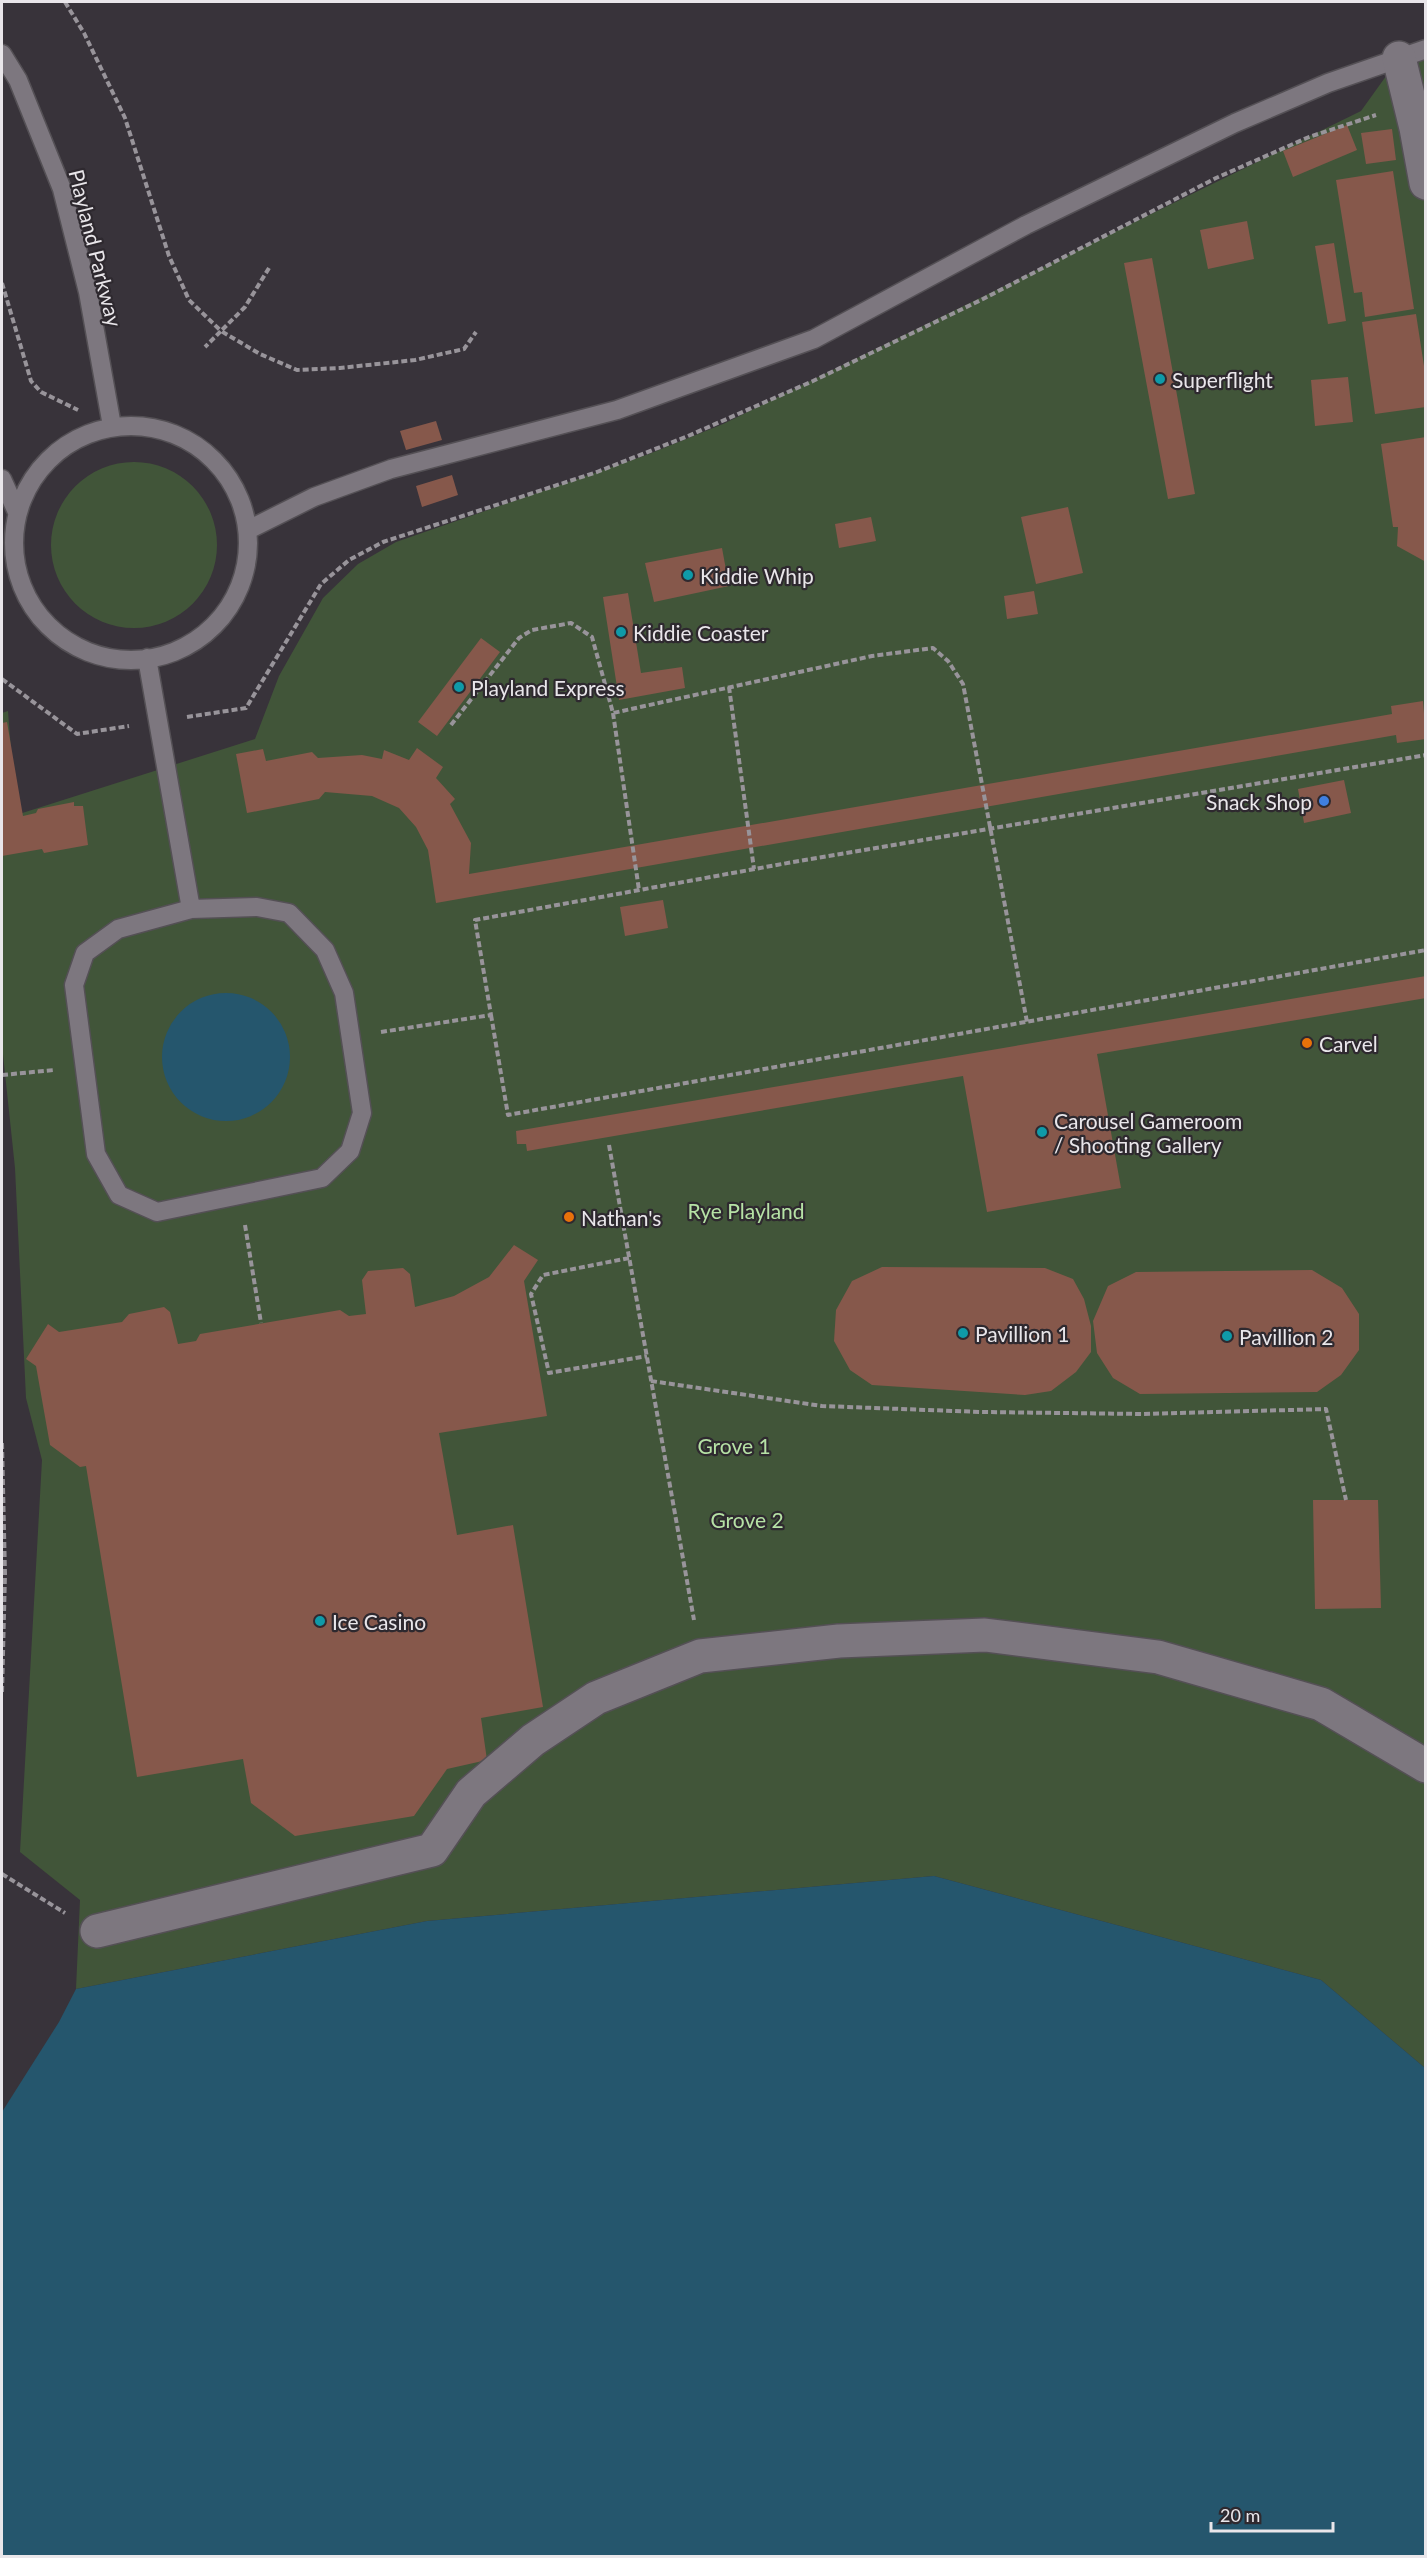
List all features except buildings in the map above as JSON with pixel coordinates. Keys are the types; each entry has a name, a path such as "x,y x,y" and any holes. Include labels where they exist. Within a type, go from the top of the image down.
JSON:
{"street":[{"path":"1412,54 1410,105 1425,183"},
{"path":"96,1931 432,1850 471,1793 533,1740 596,1698 700,1656 839,1641 985,1635 1158,1657 1321,1704 1425,1765"}],"lane":[{"name":"Playland Parkway","path":"2,54 18,80 62,189 88,292 112,426"},
{"path":"248,530 314,497 391,470 617,410 814,339 1026,225 1235,123 1328,83 1412,54"},
{"path":"112,426 160,429 202,449 234,485 248,530 243,581 217,624 175,653 125,662 76,649 37,616 9,571 16,512 33,476 67,443 112,426"},
{"path":"2,479 16,512"},
{"path":"147,658 191,909"},
{"path":"257,907 289,913 325,950 344,993 362,1113 350,1151 322,1178 157,1212 119,1195 96,1154 74,985 85,953 118,929 191,909 257,907"}],"path":[{"path":"65,2 84,33 125,118 169,255 189,300 221,331 260,354 297,370 415,360 464,349 476,332"},
{"path":"178,718 246,708 321,584 349,560 383,542 597,472 688,436 813,381 983,299 1216,178 1309,137 1410,105"},
{"path":"205,347 245,307 269,268"},
{"path":"2,283 31,381 41,392 112,426"},
{"path":"451,725 519,638 532,630 571,623 592,637 613,713 639,890"},
{"path":"613,713 872,656 933,648 948,661 963,684 1027,1022"},
{"path":"2,679 77,734 134,725"},
{"path":"729,687 754,869"},
{"path":"1425,755 754,869 475,920 508,1115 1425,950"},
{"path":"350,1037 491,1015"},
{"path":"2,1075 84,1067"},
{"path":"609,1145 700,1656"},
{"path":"240,1195 261,1323"},
{"path":"629,1258 543,1275 531,1293 549,1373 647,1356"},
{"path":"651,1381 822,1406 981,1412 1144,1414 1326,1409 1346,1500"},
{"path":"2,1443 5,1574 2,1693"},
{"path":"2,1875 96,1931"}],"green space":[{"name":"Rye Playland","path":"1425,49 1425,2068 1321,1980 934,1876 427,1921 76,1989 80,1900 20,1852 42,1460 26,1398 15,1168 2,1045 2,713 8,711 16,815 255,739 279,676 323,598 358,564 396,542 649,454 723,424 1361,111 1399,58"},
{"path":"134,462 166,468 193,486 211,513 217,545 211,577 193,604 166,622 134,628 102,622 75,604 57,577 51,545 57,513 75,486 102,468"}],"water":[{"path":"226,993 250,998 271,1012 285,1033 290,1057 285,1081 271,1102 250,1116 226,1121 202,1116 181,1102 167,1081 162,1057 167,1033 181,1012 202,998"},
{"path":"934,1876 1321,1980 1425,2068 1425,2556 2,2556 2,2112 59,2022 76,1989 427,1921"}],"place":[{"name":"Superflight","path":"1160,379"},
{"name":"Kiddie Whip","path":"688,575"},
{"name":"Kiddie Coaster","path":"621,632"},
{"name":"Playland Express","path":"459,687"},
{"name":"Snack Shop","path":"1324,801"},
{"name":"Carvel","path":"1307,1043"},
{"name":"Carousel Gameroom / Shooting Gallery","path":"1042,1132"},
{"name":"Nathan's","path":"569,1217"},
{"name":"Pavillion 1","path":"963,1333"},
{"name":"Pavillion 2","path":"1227,1336"},
{"name":"Ice Casino","path":"320,1621"}],"park label":[{"name":"Grove 1","path":"734,1445"},
{"name":"Grove 2","path":"747,1519"}]}
